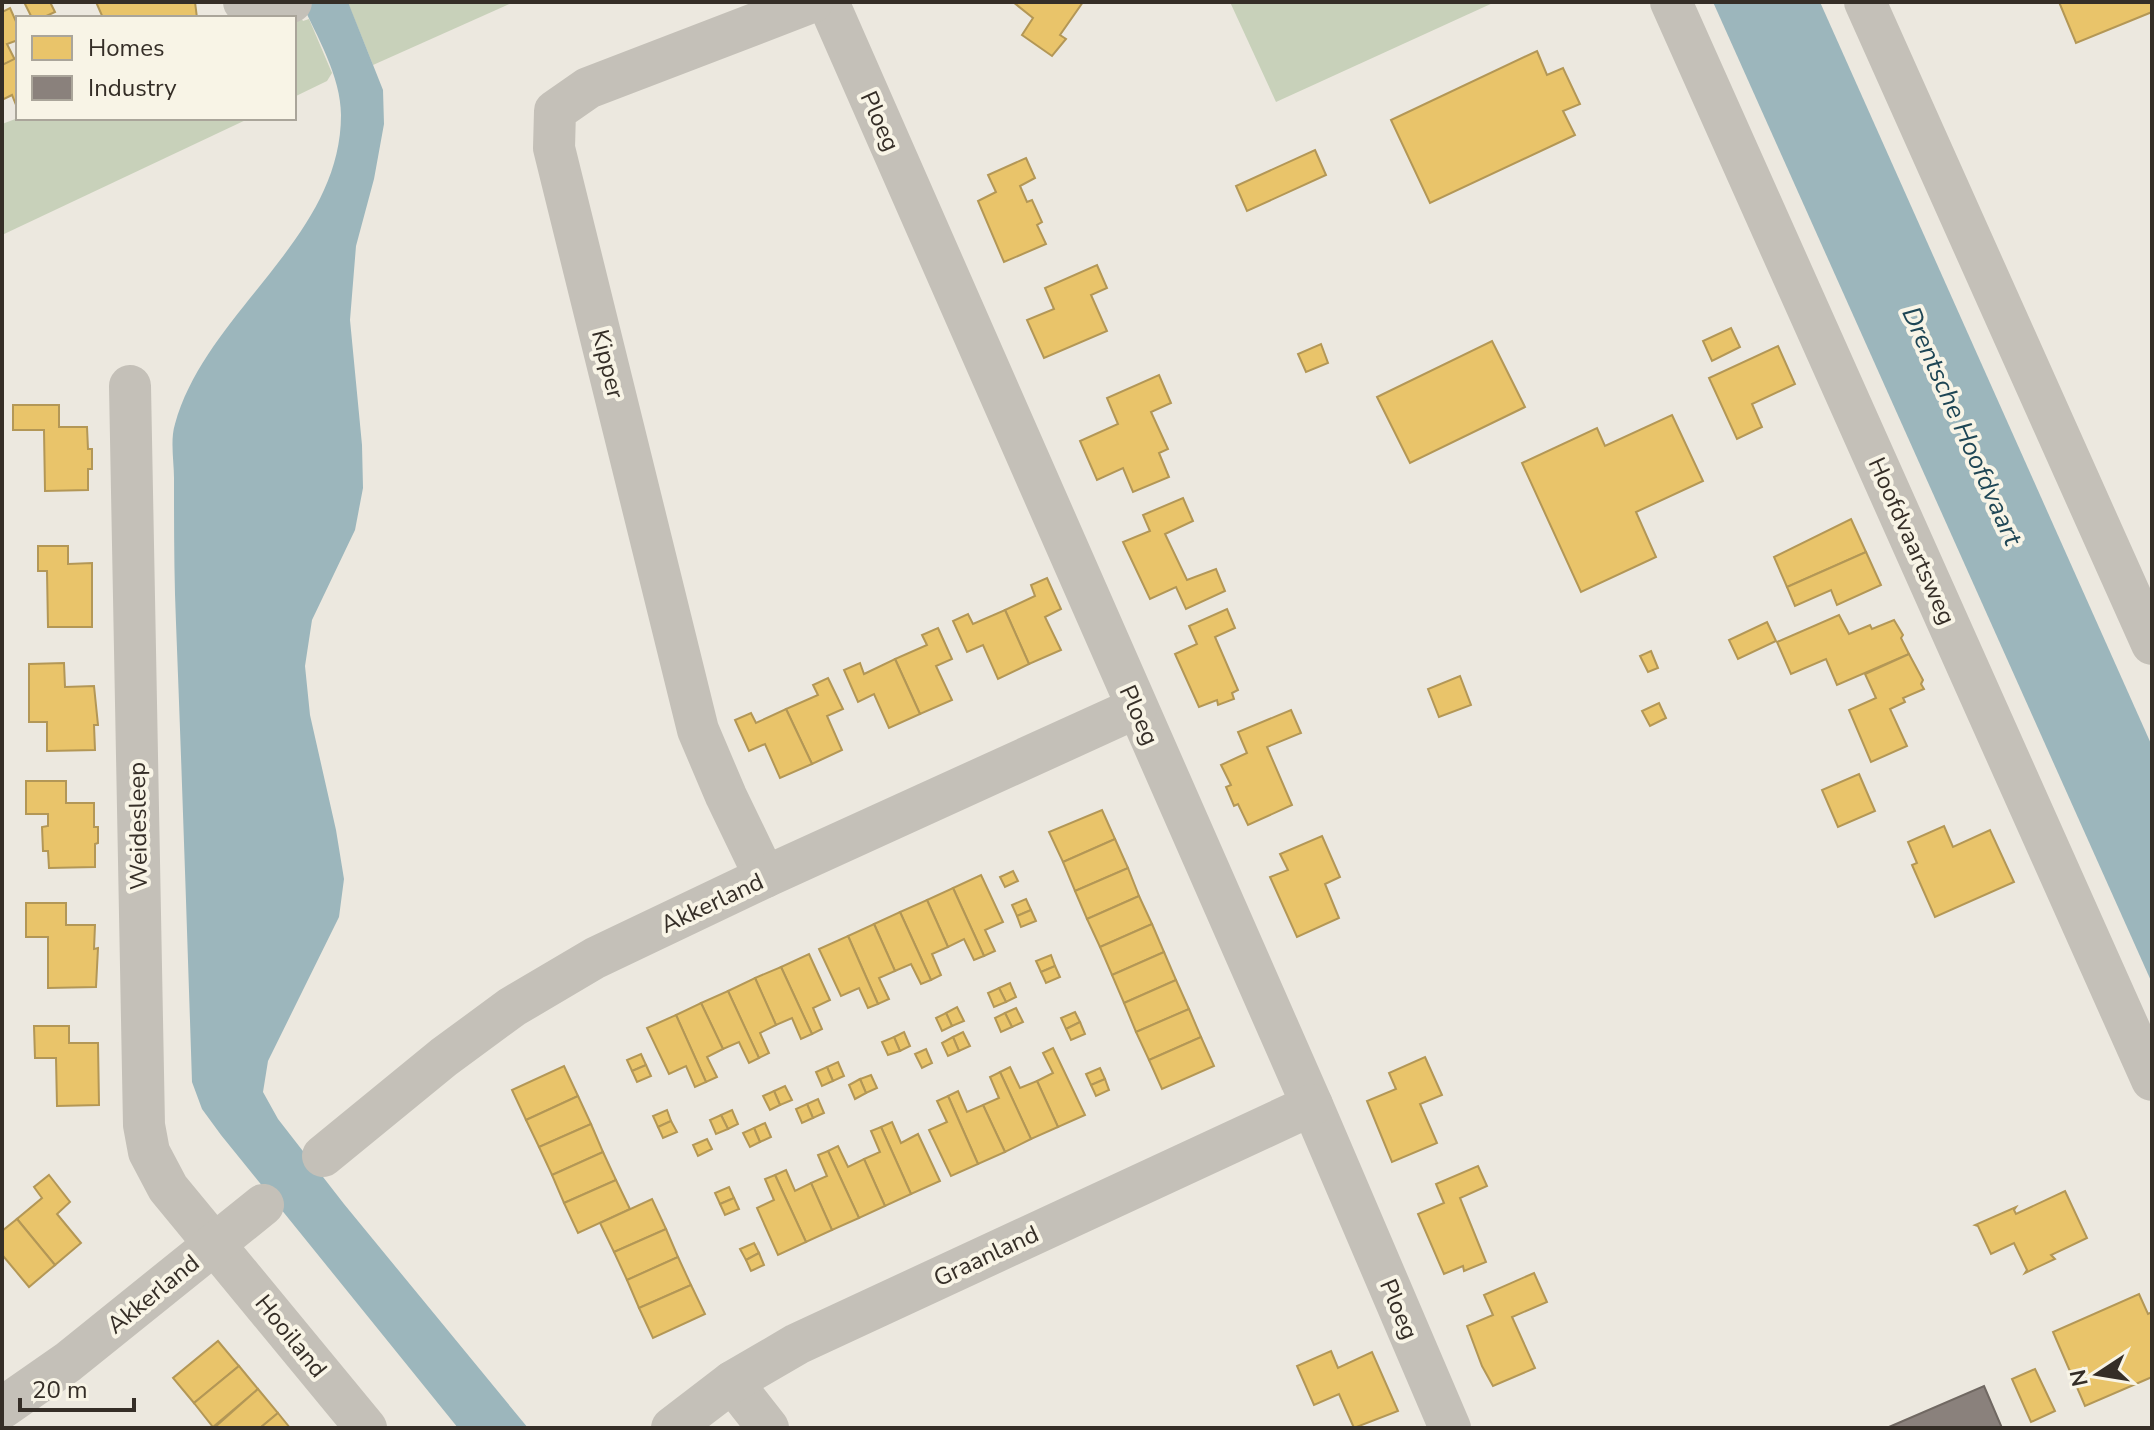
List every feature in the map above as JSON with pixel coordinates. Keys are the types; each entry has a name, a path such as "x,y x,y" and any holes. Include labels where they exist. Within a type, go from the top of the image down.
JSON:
{"street":[{"name":"Kipper","path":"765,877 698,730 554,148 555,111 588,88 812,2"},
{"name":"Ploeg","path":"828,2 1312,1105 1450,1428"},
{"name":"Hoofdvaartsweg","path":"1671,2 2152,1080"},
{"path":"1865,2 2152,644"},
{"name":"Weidesleep","path":"130,386 144,1125 149,1152 168,1188 216,1244"},
{"name":"Akkerland","path":"323,1156 444,1057 512,1007 595,958 1136,708"},
{"name":"Graanland","path":"672,1428 732,1382 797,1344 1312,1105"},
{"name":"Akkerland","path":"2,1408 68,1362 263,1205"},
{"name":"Hooiland","path":"216,1244 366,1428"},
{"path":"732,1382 768,1428"}],"green space":[{"path":"514,2 373,65 348,3"},
{"path":"1230,2 1495,2 1276,102"},
{"path":"300,16 303,21 309,19 332,73 327,81 296,96 296,18"},
{"path":"16,119 246,120 2,235 2,124"}],"water":[{"path":"301,2 348,2 383,90 384,124 374,179 356,246 350,320 363,488 355,530 312,620 305,666 310,715 344,879 339,917 268,1061 263,1092 278,1119 344,1204 528,1428 458,1428 221,1135 202,1109 192,1082 175,605 173,437 191,383 214,345 297,237 319,200 335,159 341,115 337,86"},
{"name":"Drentsche Hoofdvaart","path":"1713,2 1820,2 2152,746 2152,983"}],"building: Homes":[{"path":"24,2 50,2 55,12 46,16 31,16"},
{"path":"96,2 195,2 197,16 102,16"},
{"path":"1013,2 1083,2 1060,35 1066,39 1052,56 1022,35 1033,18"},
{"path":"2059,2 2152,2 2152,12 2076,43"},
{"path":"10,8 16,22 16,41 7,44 15,60 2,65 2,12"},
{"path":"1537,51 1547,75 1563,68 1580,104 1563,111 1575,135 1430,203 1391,120"},
{"path":"16,58 16,105 12,95 2,100 2,65"},
{"path":"1315,150 1326,175 1247,211 1236,186"},
{"path":"1026,158 1035,178 1020,186 1027,202 1032,200 1042,222 1037,225 1046,244 1004,262 978,201 996,192 988,175"},
{"path":"1097,265 1107,288 1091,295 1107,331 1044,358 1027,320 1054,309 1045,288"},
{"path":"1731,328 1740,347 1712,361 1703,341"},
{"path":"1492,341 1525,407 1410,463 1377,397"},
{"path":"1321,344 1328,363 1306,372 1298,354"},
{"path":"1778,346 1795,384 1752,404 1762,427 1737,439 1709,378"},
{"path":"1159,375 1171,403 1151,412 1168,449 1159,453 1169,477 1133,492 1123,468 1097,480 1080,441 1118,424 1107,398"},
{"path":"13,405 59,405 59,427 87,427 88,449 92,449 88,490 45,491 44,430 13,430"},
{"path":"1672,415 1703,481 1636,512 1656,557 1581,592 1522,463 1597,428 1605,446"},
{"path":"1183,498 1193,521 1165,534 1187,580 1216,569 1225,591 1186,609 1176,587 1150,599 1123,542 1150,531 1143,515"},
{"path":"1851,519 1866,552 1787,587 1774,557"},
{"path":"38,546 68,546 68,564 92,563 92,627 48,627 47,571 38,571"},
{"path":"1866,552 1881,585 1837,605 1831,590 1795,606 1787,587"},
{"path":"1047,578 1061,609 1045,617 1061,650 1029,664 1005,610 1035,596 1031,585"},
{"path":"1227,609 1235,628 1215,637 1238,690 1232,693 1234,699 1218,705 1217,700 1199,707 1175,654 1197,644 1189,626"},
{"path":"1005,610 1029,664 998,679 983,645 967,652 953,621 968,614 973,624"},
{"path":"1839,615 1849,634 1894,620 1909,654 1837,685 1826,659 1791,674 1777,642"},
{"path":"1767,622 1776,641 1738,659 1729,640"},
{"path":"938,628 952,659 936,666 952,700 920,714 895,659 927,645 922,635"},
{"path":"1651,651 1658,668 1648,672 1640,656"},
{"path":"1909,654 1923,680 1921,684 1924,689 1903,698 1905,702 1890,709 1907,746 1871,762 1849,710 1876,698 1865,674"},
{"path":"895,659 920,714 889,728 874,694 858,702 844,670 860,663 864,674"},
{"path":"64,663 65,687 94,686 98,725 94,725 95,750 47,751 47,722 29,722 29,664"},
{"path":"1460,676 1471,705 1439,717 1428,689"},
{"path":"828,678 843,709 827,716 842,750 812,764 786,709 818,695 813,685"},
{"path":"1659,703 1666,718 1650,726 1642,711"},
{"path":"786,709 812,764 780,778 765,744 749,751 735,720 751,713 756,723"},
{"path":"1291,710 1301,733 1267,747 1292,805 1248,825 1238,804 1234,806 1226,787 1231,785 1221,765 1247,753 1238,732"},
{"path":"1859,774 1875,811 1838,827 1822,790"},
{"path":"26,781 66,781 66,803 94,803 94,827 98,827 95,867 49,868 48,851 43,851 42,827 48,826 48,814 26,814"},
{"path":"1102,810 1115,839 1063,862 1049,832"},
{"path":"1944,826 1953,847 1990,830 2014,882 1935,917 1912,865 1917,863 1908,842"},
{"path":"1322,836 1340,877 1325,884 1339,918 1297,937 1270,877 1288,870 1280,854"},
{"path":"1115,839 1128,868 1075,891 1063,862"},
{"path":"1128,868 1139,896 1087,919 1075,891"},
{"path":"1013,871 1018,881 1005,887 1000,877"},
{"path":"981,875 1003,922 985,930 995,951 984,956 953,888"},
{"path":"953,888 984,956 974,960 964,939 948,947 927,900"},
{"path":"1139,896 1152,924 1100,947 1087,919"},
{"path":"1026,899 1031,910 1017,916 1012,905"},
{"path":"927,900 948,947 932,954 941,975 931,980 900,912"},
{"path":"26,903 66,903 66,925 95,925 94,949 98,948 96,987 48,988 48,937 26,937"},
{"path":"1031,910 1036,921 1021,927 1017,916"},
{"path":"900,912 931,980 921,984 911,964 895,971 874,924"},
{"path":"874,924 895,971 879,978 889,999 878,1004 848,936"},
{"path":"1152,924 1164,952 1112,975 1100,947"},
{"path":"848,936 878,1004 868,1008 859,988 841,996 819,949"},
{"path":"1164,952 1176,980 1124,1003 1112,975"},
{"path":"809,954 830,1000 813,1008 822,1029 812,1034 781,967"},
{"path":"1051,955 1055,966 1041,972 1036,961"},
{"path":"1055,966 1060,977 1046,983 1041,972"},
{"path":"781,967 812,1034 801,1039 792,1018 776,1025 755,978"},
{"path":"755,978 776,1025 760,1033 769,1053 759,1058 728,991"},
{"path":"1176,980 1189,1009 1136,1032 1124,1003"},
{"path":"1010,983 1016,997 1006,1002 999,988"},
{"path":"999,988 1006,1002 994,1007 988,993"},
{"path":"728,991 759,1058 749,1063 739,1042 723,1049 701,1003"},
{"path":"701,1003 723,1049 707,1057 717,1077 706,1082 676,1015"},
{"path":"957,1007 964,1021 952,1026 946,1013"},
{"path":"1016,1008 1023,1022 1012,1027 1005,1013"},
{"path":"1189,1009 1201,1037 1149,1060 1136,1032"},
{"path":"1075,1012 1080,1022 1066,1029 1061,1018"},
{"path":"946,1013 952,1026 942,1031 936,1018"},
{"path":"1005,1013 1012,1027 1001,1032 995,1018"},
{"path":"676,1015 706,1082 695,1087 686,1066 669,1074 647,1028"},
{"path":"1080,1022 1085,1034 1071,1040 1066,1029"},
{"path":"34,1026 69,1026 69,1043 98,1043 99,1105 57,1106 56,1058 35,1058"},
{"path":"904,1032 910,1046 900,1051 894,1037"},
{"path":"963,1032 970,1046 959,1051 953,1037"},
{"path":"894,1037 900,1051 888,1055 882,1042"},
{"path":"953,1037 959,1051 948,1056 942,1043"},
{"path":"1201,1037 1214,1066 1162,1089 1149,1060"},
{"path":"1053,1048 1085,1115 1058,1127 1037,1081 1053,1073 1043,1053"},
{"path":"926,1049 932,1063 922,1068 915,1054"},
{"path":"641,1054 646,1065 632,1071 627,1060"},
{"path":"1425,1057 1442,1095 1420,1104 1437,1143 1392,1162 1367,1101 1396,1089 1389,1073"},
{"path":"838,1062 844,1076 833,1081 827,1067"},
{"path":"646,1065 651,1076 637,1082 632,1071"},
{"path":"564,1066 578,1096 526,1120 512,1090"},
{"path":"827,1067 833,1081 822,1086 816,1072"},
{"path":"1010,1067 1020,1088 1037,1081 1058,1127 1031,1139 1000,1072"},
{"path":"1100,1068 1105,1079 1091,1085 1086,1074"},
{"path":"1000,1072 1031,1139 1005,1152 983,1105 999,1098 990,1077"},
{"path":"871,1075 877,1088 866,1093 860,1079"},
{"path":"860,1079 866,1093 855,1099 849,1085"},
{"path":"1105,1079 1109,1090 1096,1096 1091,1085"},
{"path":"785,1086 792,1100 780,1105 774,1091"},
{"path":"774,1091 780,1105 770,1110 763,1096"},
{"path":"958,1091 967,1112 983,1105 1005,1152 978,1164 948,1096"},
{"path":"578,1096 591,1124 539,1147 526,1120"},
{"path":"948,1096 978,1164 951,1176 929,1130 947,1122 937,1101"},
{"path":"818,1099 824,1113 813,1118 807,1104"},
{"path":"807,1104 813,1118 802,1123 796,1109"},
{"path":"667,1110 671,1121 658,1127 653,1116"},
{"path":"732,1110 738,1124 728,1129 721,1115"},
{"path":"721,1115 728,1129 716,1134 710,1120"},
{"path":"671,1121 677,1132 663,1138 658,1127"},
{"path":"892,1122 901,1143 918,1134 940,1181 911,1194 881,1127"},
{"path":"765,1123 771,1137 760,1142 754,1128"},
{"path":"591,1124 603,1152 552,1175 539,1147"},
{"path":"881,1127 911,1194 885,1206 864,1159 880,1152 871,1131"},
{"path":"754,1128 760,1142 750,1147 743,1133"},
{"path":"707,1139 712,1149 698,1156 693,1145"},
{"path":"838,1146 848,1167 864,1159 885,1206 859,1218 828,1151"},
{"path":"828,1151 859,1218 832,1230 811,1183 827,1176 818,1155"},
{"path":"603,1152 616,1180 564,1203 552,1175"},
{"path":"1478,1166 1487,1186 1460,1198 1486,1262 1464,1271 1463,1266 1444,1274 1418,1214 1444,1203 1436,1184"},
{"path":"786,1170 795,1191 811,1183 832,1230 806,1242 775,1175"},
{"path":"49,1175 70,1202 57,1214 81,1243 55,1265 17,1219 42,1198 34,1187"},
{"path":"775,1175 806,1242 778,1255 757,1208 774,1200 765,1179"},
{"path":"616,1180 630,1209 578,1233 564,1203"},
{"path":"729,1187 734,1198 720,1204 715,1193"},
{"path":"2065,1191 2087,1238 2051,1255 2055,1259 2025,1273 2027,1270 2014,1243 1991,1254 1975,1225 2016,1207 2016,1214"},
{"path":"734,1198 739,1209 725,1215 720,1204"},
{"path":"652,1199 666,1229 614,1252 600,1223"},
{"path":"17,1219 55,1265 29,1287 4,1257 2,1259 2,1231"},
{"path":"666,1229 678,1257 627,1280 614,1252"},
{"path":"754,1243 759,1253 746,1260 740,1249"},
{"path":"759,1253 764,1265 751,1271 746,1260"},
{"path":"678,1257 691,1285 639,1308 627,1280"},
{"path":"1534,1273 1547,1302 1512,1317 1535,1368 1493,1386 1467,1326 1493,1315 1484,1295"},
{"path":"691,1285 705,1314 653,1338 639,1308"},
{"path":"2139,1294 2148,1314 2152,1312 2152,1377 2085,1406 2053,1332"},
{"path":"218,1341 239,1366 194,1403 173,1378"},
{"path":"1331,1351 1338,1368 1372,1352 1398,1411 1354,1428 1339,1394 1314,1405 1297,1366"},
{"path":"239,1366 258,1389 213,1427 194,1403"},
{"path":"2035,1369 2055,1411 2031,1422 2012,1379"},
{"path":"258,1389 278,1413 260,1428 214,1428"},
{"path":"278,1413 290,1428 260,1428"}],"building: Industry":[{"path":"1984,1386 2002,1428 1889,1427"}]}
